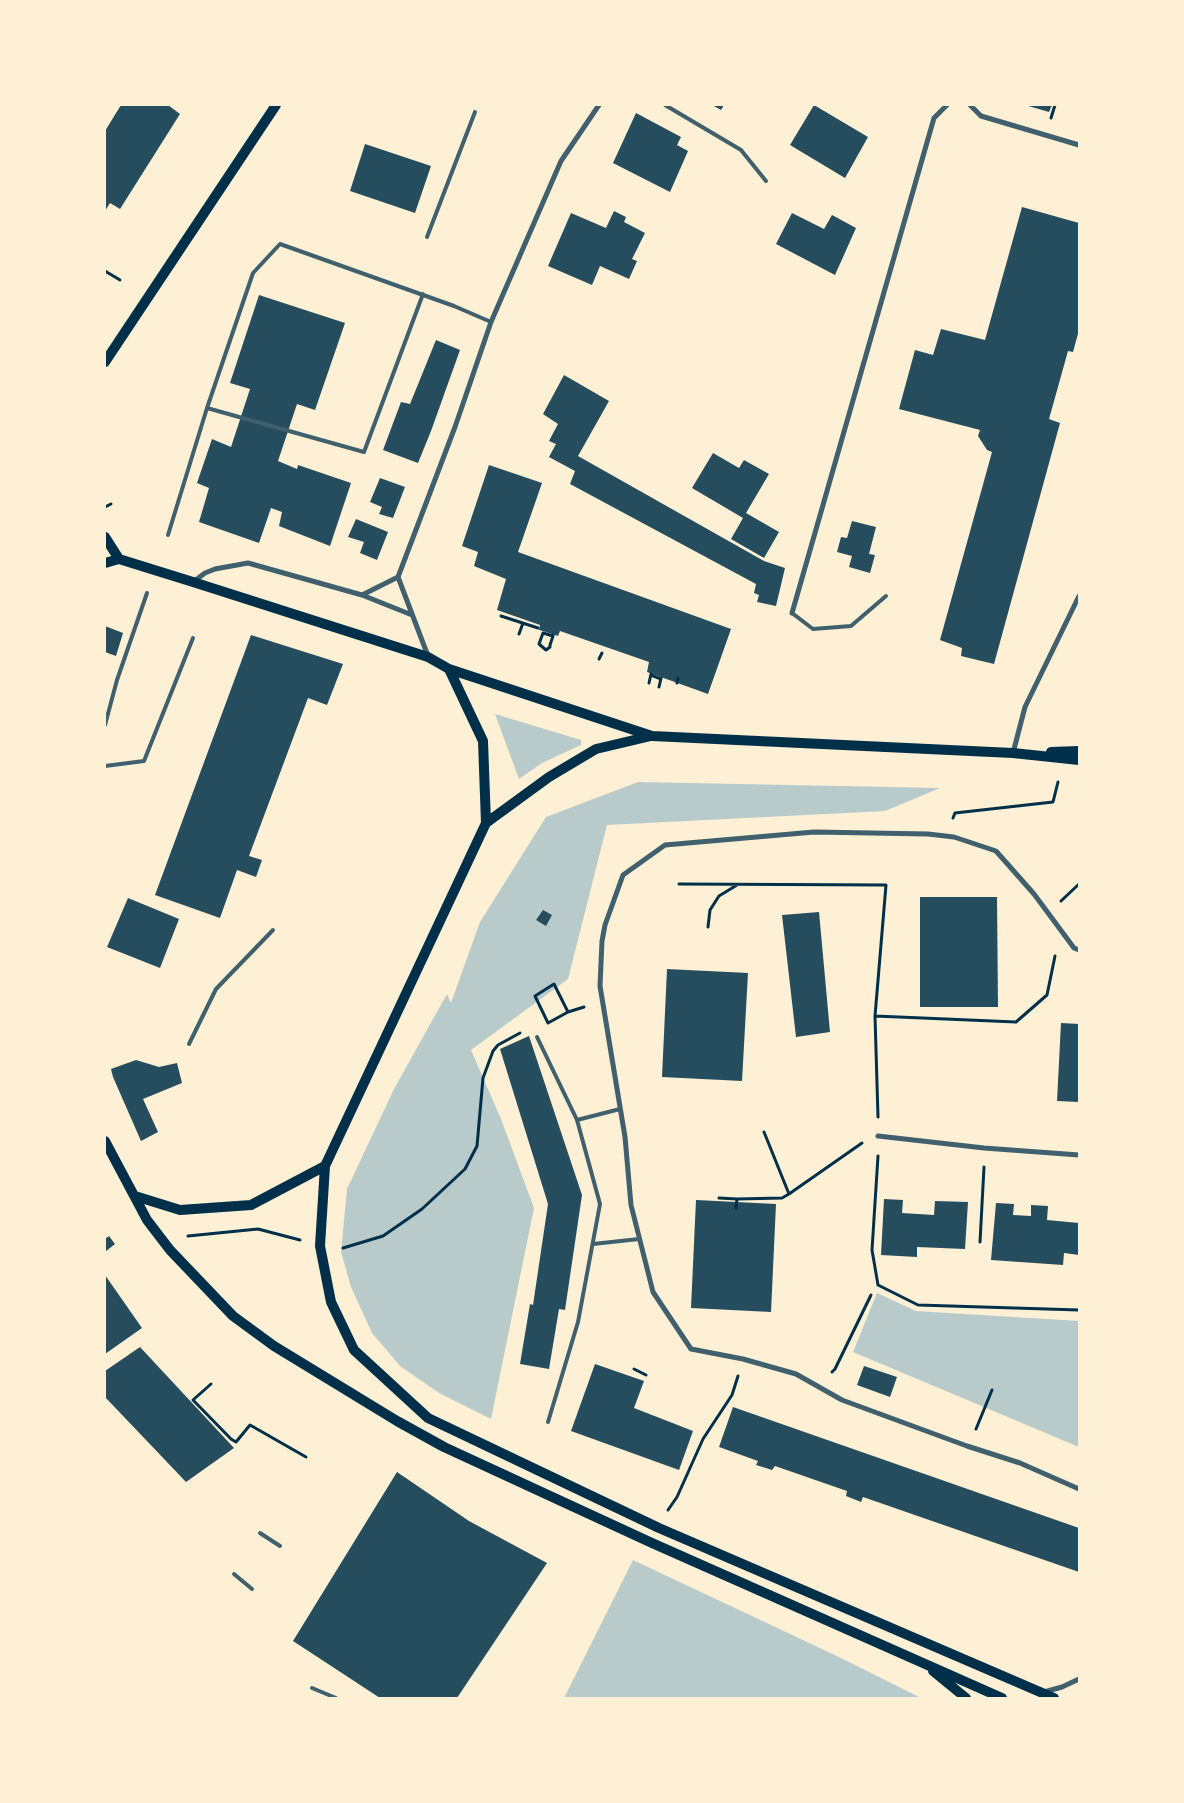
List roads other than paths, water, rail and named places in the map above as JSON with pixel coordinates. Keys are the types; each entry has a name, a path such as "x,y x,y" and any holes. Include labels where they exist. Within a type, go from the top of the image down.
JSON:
{"main road":[{"path":"105,362 276,105"},
{"path":"105,537 119,559"},
{"path":"105,563 119,559 193,582 428,657 449,669 652,736 1013,753 1079,760"},
{"path":"449,669 483,741 486,823 325,1166 320,1246 331,1302 354,1350 428,1418 659,1528 1054,1698"},
{"path":"486,823 549,777 596,750 652,736"},
{"path":"1013,753 1079,751"},
{"path":"105,1141 147,1220 170,1250 233,1316 274,1346 436,1443 652,1543 1002,1698"},
{"path":"135,1196 180,1210 251,1205 325,1166"},
{"path":"923,1663 966,1698"}],"street":[{"path":"428,657 398,577 455,427 491,322 561,161 599,105"},
{"path":"792,613 934,118 947,105"},
{"path":"970,105 981,116 1079,144"},
{"path":"193,582 205,573 215,569 248,563 362,595 412,615"},
{"path":"362,595 398,577"},
{"path":"1013,753 1025,707 1079,596"},
{"path":"1079,950 1074,948 1034,894 996,852 954,837 928,834 814,832 665,845 623,875 605,925 602,942 600,986 625,1137 631,1205 639,1239 653,1292 691,1349 796,1374 842,1400 967,1446 1020,1463 1079,1489"},
{"path":"878,1136 984,1148 1079,1155"},
{"path":"1042,1693 1079,1679"}],"lane":[{"path":"665,105 741,150 766,181"},
{"path":"427,237 475,112"},
{"path":"168,535 207,408 253,273 280,244 423,294 491,322"},
{"path":"207,408 364,452 423,294"},
{"path":"105,725 117,680 148,593"},
{"path":"792,613 813,629 851,626 886,596"},
{"path":"105,766 144,760 193,638"},
{"path":"189,1044 216,989 273,930"},
{"path":"537,1037 577,1120 600,1204 578,1322 548,1422"},
{"path":"577,1120 620,1109"},
{"path":"593,1244 639,1239"},
{"path":"260,1533 280,1546"},
{"path":"234,1574 252,1589"},
{"path":"312,1688 336,1698"}]}
